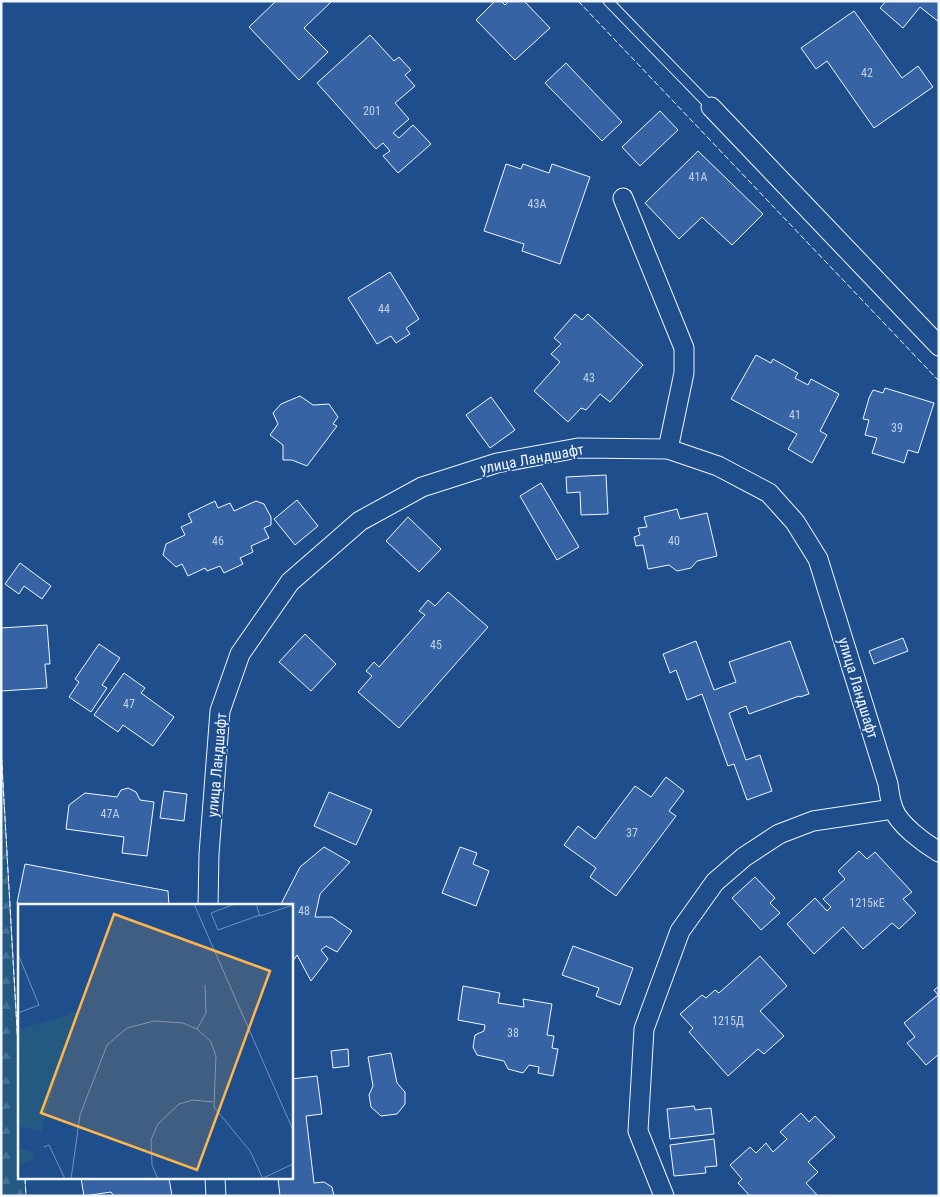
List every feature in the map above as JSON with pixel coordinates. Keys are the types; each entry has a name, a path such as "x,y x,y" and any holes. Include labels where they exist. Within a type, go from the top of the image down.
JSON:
{"street":[{"path":"711,107 939,346"},
{"path":"623,198 684,348 684,373 668,449"},
{"name":"улица Ландшафт","path":"208,904 209,854 220,711 240,654 290,582 360,521 422,487 497,463 578,448 668,449 718,466 769,493 795,522 818,559 888,784 893,809 908,829 939,852"},
{"path":"664,1196 638,1131 644,1028 680,930 715,882 744,857 779,834 813,821 893,809"},
{"path":"214,1180 216,1196"}],"lane":[{"path":"608,1 711,107"}],"green space":[{"path":"1,748 18,1046 18,1180 25,1180 26,1196 1,1196"}],"building":[{"path":"276,1 332,1 304,28 328,52 299,80 249,27"},
{"path":"495,1 501,1 505,5 509,1 524,1 550,28 515,60 476,20"},
{"path":"886,1 939,1 939,22 920,7 903,28 880,8"},
{"path":"854,11 902,78 918,66 933,87 874,128 827,61 816,69 801,48"},
{"path":"370,35 394,61 399,57 411,70 405,75 415,86 395,103 409,119 393,133 399,138 413,125 431,144 398,173 383,156 390,151 383,143 376,149 317,83"},
{"path":"566,63 622,122 602,141 545,83"},
{"path":"660,111 678,130 640,166 622,147"},
{"path":"698,151 763,214 732,245 702,217 679,239 645,203"},
{"path":"506,164 521,169 523,164 549,173 552,164 590,177 560,264 522,251 524,244 484,231"},
{"path":"390,272 419,319 406,328 410,334 396,343 391,336 377,344 348,298"},
{"path":"575,314 582,320 588,314 643,365 610,402 600,394 586,410 581,408 568,422 534,391 560,362 551,354 561,344 554,338"},
{"path":"756,355 771,363 773,359 798,373 795,378 808,385 811,379 839,394 820,431 827,435 812,463 788,449 797,434 731,399"},
{"path":"885,388 934,403 918,453 908,450 904,463 872,453 877,438 865,435 869,420 863,419 869,398 873,390 883,393"},
{"path":"300,396 313,405 329,404 338,417 333,424 337,426 307,466 292,460 283,460 283,445 270,435 278,424 273,413 281,404"},
{"path":"491,397 515,430 490,448 466,415"},
{"path":"606,475 608,514 581,515 580,492 567,493 566,477"},
{"path":"541,483 579,547 557,560 520,496"},
{"path":"297,500 318,526 295,545 274,519"},
{"path":"215,501 218,508 230,503 234,511 256,501 264,504 271,517 271,525 264,528 269,538 251,546 253,552 240,558 243,564 224,573 220,566 207,571 205,568 188,576 182,564 176,567 163,555 166,544 185,535 181,527 192,522 188,514"},
{"path":"677,509 680,519 707,513 717,556 697,561 691,568 677,571 669,565 648,569 643,545 636,546 634,537 640,535 638,528 647,527 644,517"},
{"path":"408,517 441,549 419,572 386,541"},
{"path":"20,563 51,586 42,599 24,586 19,594 5,584"},
{"path":"448,592 488,627 399,728 358,692 372,676 366,671 374,662 379,667 425,615 419,611 428,600 435,606"},
{"path":"47,625 50,664 45,664 47,688 1,691 1,628"},
{"path":"305,634 336,664 311,691 279,662"},
{"path":"903,638 908,651 874,664 869,651"},
{"path":"696,641 714,690 736,682 729,662 790,641 809,694 749,714 746,706 729,713 746,760 760,755 772,791 747,800 734,764 728,766 702,694 687,700 676,670 670,673 663,654"},
{"path":"99,644 120,658 102,685 107,688 91,712 69,697 79,682 75,679"},
{"path":"124,673 145,688 141,693 174,717 153,746 123,725 118,732 94,715"},
{"path":"666,777 684,791 669,811 676,816 616,896 590,877 596,868 564,845 578,826 595,839 635,786 651,797"},
{"path":"128,788 136,792 140,800 154,802 147,856 122,853 124,837 66,829 69,805 85,793 117,797 121,790"},
{"path":"164,791 187,794 184,821 160,818"},
{"path":"329,792 372,810 356,845 314,826"},
{"path":"324,847 350,862 320,894 315,917 332,917 352,931 337,952 326,946 321,950 328,959 311,981 297,955 292,962 292,904 281,904 300,867"},
{"path":"460,847 477,853 473,864 489,871 476,906 442,893"},
{"path":"859,851 867,859 875,852 912,892 903,899 916,913 899,929 892,923 863,949 843,927 814,954 787,924 815,898 827,911 831,907 823,899 845,879 838,871"},
{"path":"25,864 168,891 169,904 21,904 17,903"},
{"path":"755,877 775,898 770,903 780,913 761,930 732,898"},
{"path":"573,946 633,968 620,1005 596,996 599,988 562,975"},
{"path":"760,956 787,986 760,1011 784,1036 764,1054 758,1049 728,1076 689,1032 693,1028 680,1014 702,995 706,998 715,990 719,993"},
{"path":"463,986 500,993 498,1003 524,1007 523,999 552,1004 547,1035 554,1036 552,1048 558,1049 553,1076 538,1073 539,1067 529,1065 523,1073 508,1069 504,1061 477,1055 473,1047 475,1035 484,1031 485,1025 458,1020"},
{"path":"939,986 939,1054 926,1065 907,1043 915,1037 904,1023 938,995 934,990"},
{"path":"348,1049 349,1066 333,1068 331,1051"},
{"path":"391,1053 397,1083 405,1092 405,1104 397,1114 381,1116 371,1107 369,1095 373,1086 368,1057"},
{"path":"317,1076 322,1114 306,1116 314,1183 324,1182 332,1187 334,1196 280,1196 278,1180 292,1180 292,1079"},
{"path":"694,1106 695,1110 711,1108 714,1134 670,1139 667,1109"},
{"path":"801,1113 809,1122 815,1116 835,1137 808,1162 818,1172 806,1183 818,1196 750,1196 738,1183 742,1179 730,1165 750,1147 756,1153 766,1143 773,1152 787,1139 780,1132"},
{"path":"714,1139 717,1166 705,1167 706,1173 674,1176 670,1145"},
{"path":"81,1180 169,1180 172,1196 114,1196 111,1192 84,1196"}],"fence":[{"path":"578,1 939,381"},
{"path":"1,748 18,1046"},
{"path":"25,1180 26,1196"}]}
